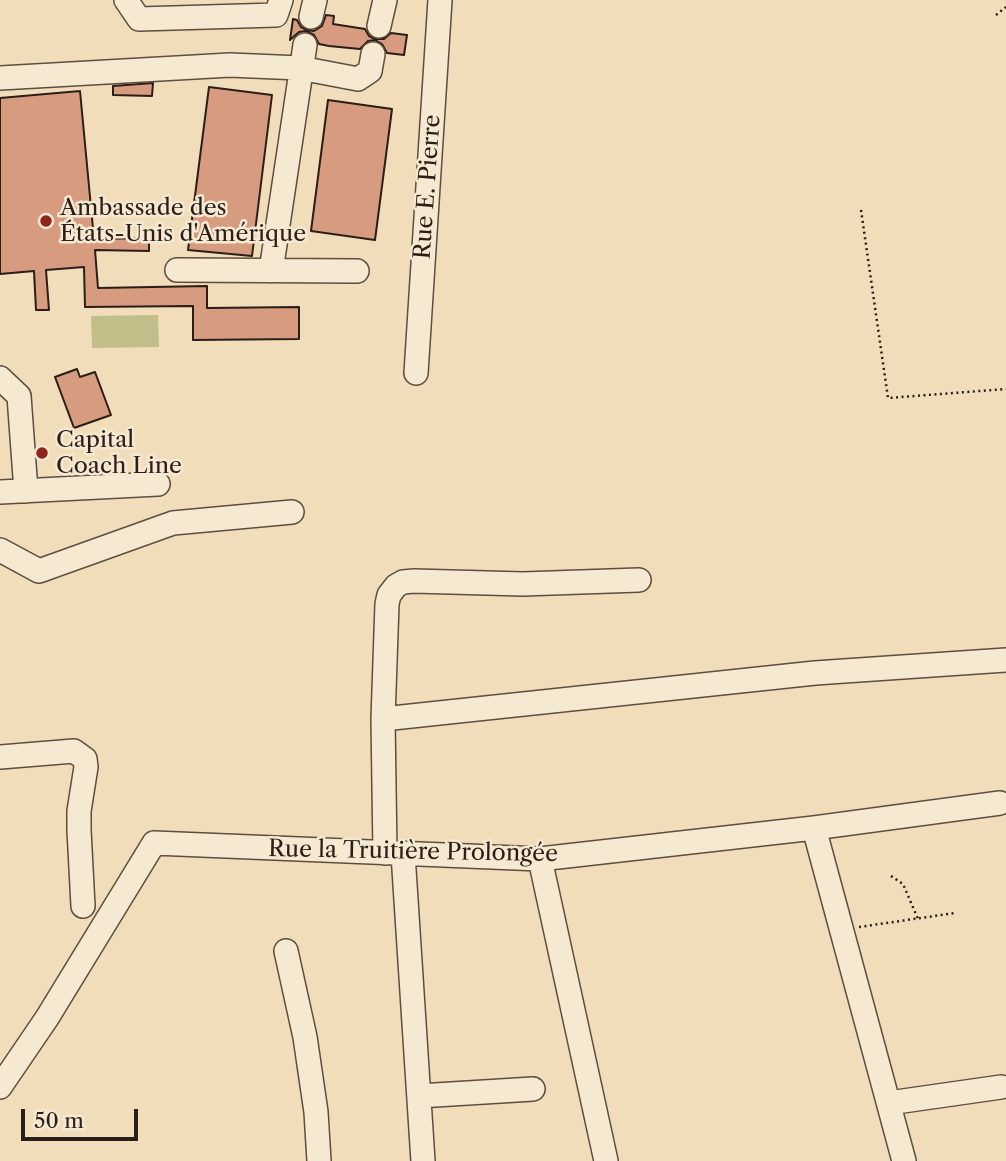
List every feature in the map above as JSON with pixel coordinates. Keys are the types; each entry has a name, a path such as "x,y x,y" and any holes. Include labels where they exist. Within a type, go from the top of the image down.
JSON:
{"street":[{"path":"126,0 139,19 276,15 281,0"},
{"path":"379,26 385,0"},
{"name":"Rue E. Pierre","path":"416,373 440,0"},
{"path":"0,78 230,65 302,56 358,79 370,71 373,54"},
{"path":"271,271 302,56"},
{"path":"177,270 357,271"},
{"path":"0,379 19,396 26,491"},
{"path":"0,492 158,484"},
{"path":"0,550 39,571 173,523 292,512"},
{"path":"423,1161 383,719 389,595 403,582 523,584 639,580"},
{"path":"383,719 815,673 1006,660"},
{"path":"0,757 74,751 85,759 79,811 83,905"},
{"name":"Rue la Truitière Prolongée","path":"0,1087 47,1017 154,843 540,859 814,828 999,803"},
{"path":"814,828 904,1161"},
{"path":"540,859 606,1161"},
{"path":"286,951 305,1037 316,1112 319,1161"},
{"path":"888,1103 1001,1087"},
{"path":"419,1097 533,1089"}],"path":[{"path":"996,15 1006,7"},
{"path":"861,210 888,398 1006,389"},
{"path":"891,876 904,884 918,919"},
{"path":"842,930 955,914"}],"shaded area":[{"path":"158,315 159,347 92,348 91,316"}],"building":[{"path":"326,15 334,16 333,24 365,29 369,36 375,39 384,39 391,33 407,35 404,55 387,53 382,44 375,40 368,41 360,49 329,46 319,44 314,35 306,31 299,32 290,40 293,19 297,20 301,27 314,31 322,26"},
{"path":"153,83 152,96 113,95 113,86"},
{"path":"209,87 272,95 252,256 188,250"},
{"name":"Ambassade des États-Unis d'Amérique","path":"80,91 94,239 149,238 149,251 95,250 98,288 207,286 207,308 299,307 299,339 193,340 193,306 85,307 84,267 46,270 49,310 36,310 34,271 0,274 0,98"},
{"path":"328,100 392,109 375,240 311,231"},
{"path":"77,369 80,377 95,372 111,415 74,428 55,377"}],"place":[{"name":"Ambassade des États-Unis d'Amérique","path":"46,221"},
{"name":"Capital Coach Line","path":"42,453"}]}
